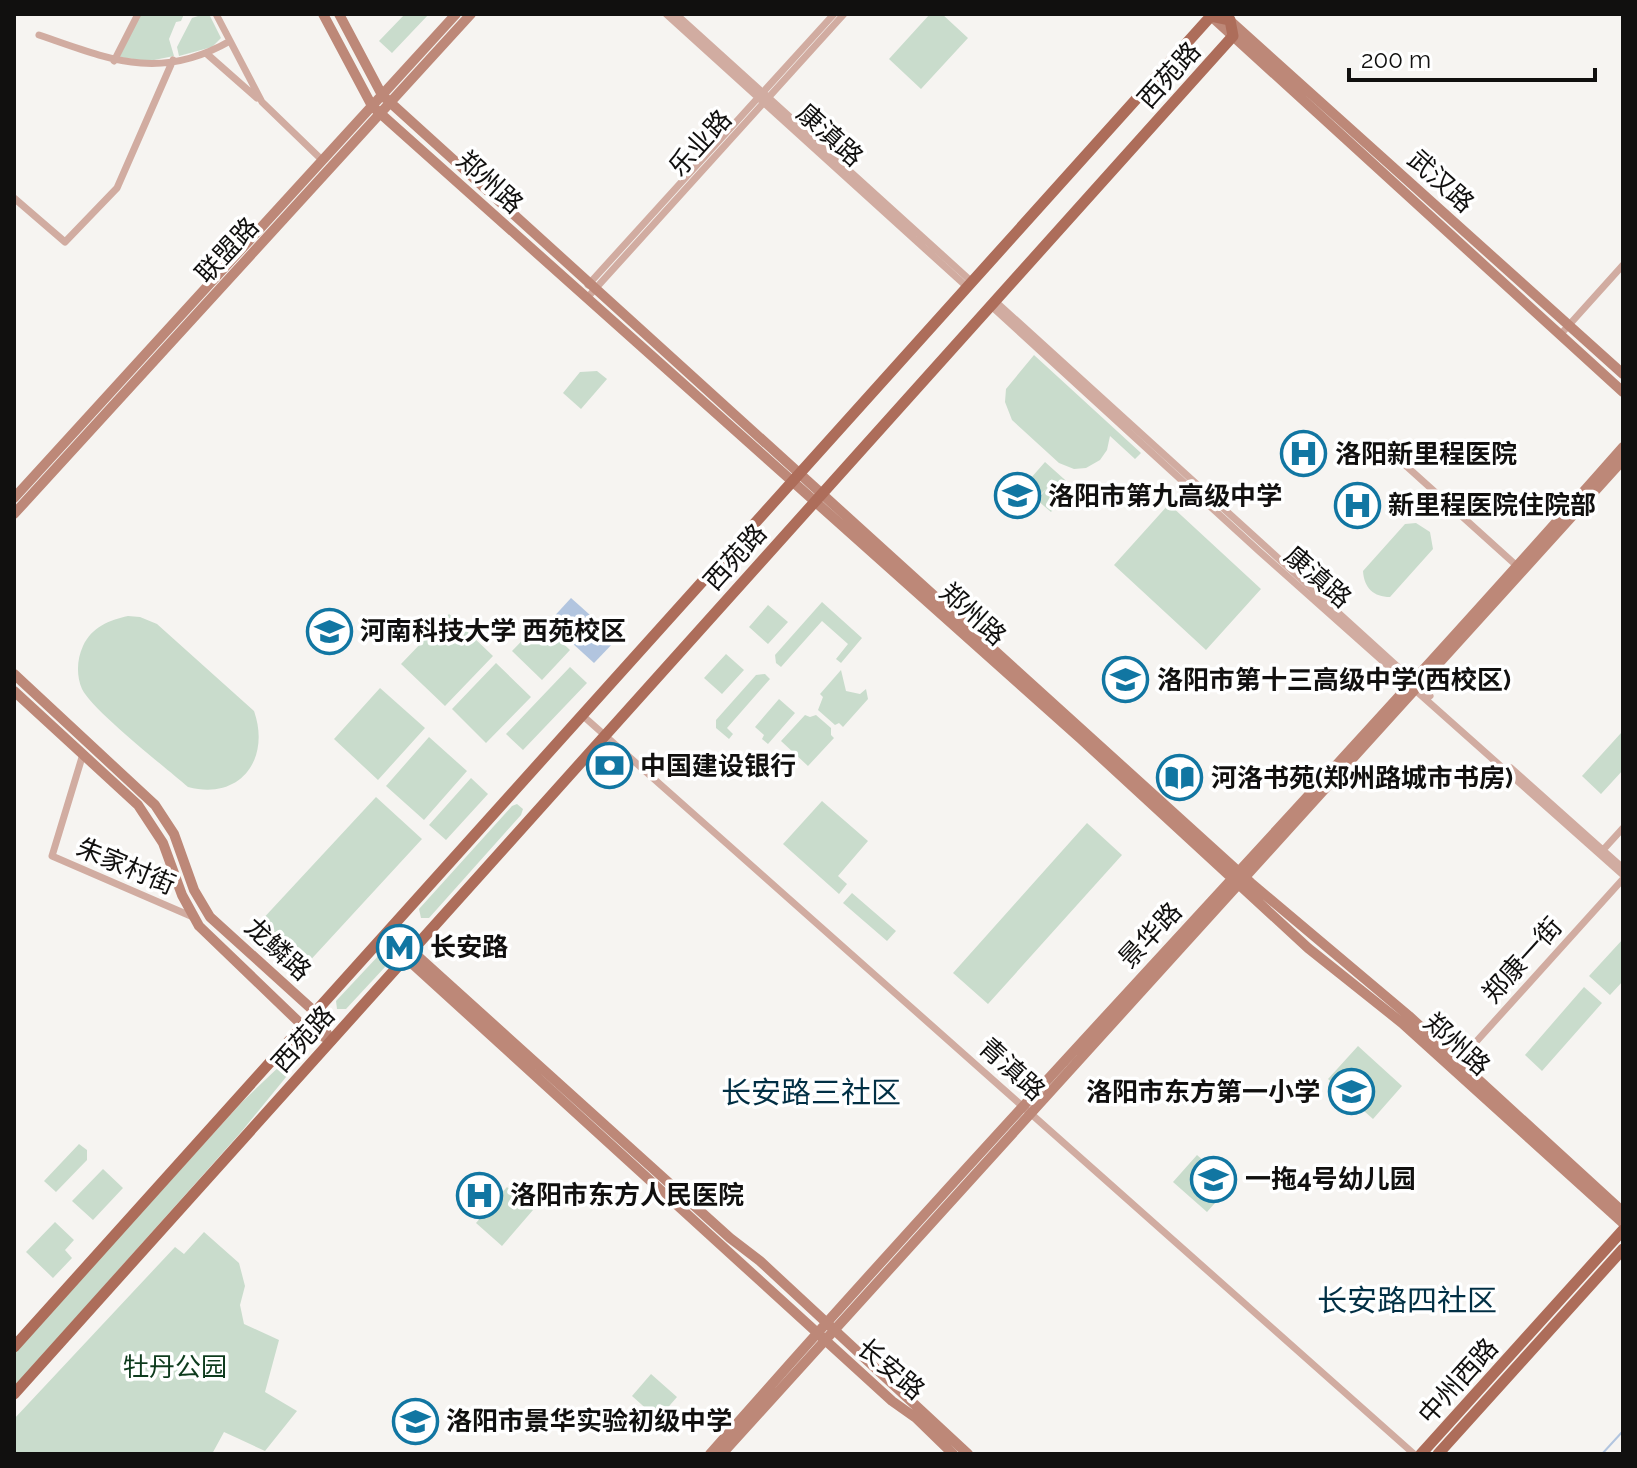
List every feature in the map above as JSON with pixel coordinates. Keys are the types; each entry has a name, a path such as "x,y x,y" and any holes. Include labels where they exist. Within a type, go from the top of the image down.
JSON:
{"main road":[{"name":"郑州路","path":"323,14 372,106 588,292 797,479 822,493 1239,879 1308,948 1455,1065 1623,1212"},
{"name":"郑州路","path":"339,14 382,95 588,292"},
{"name":"联盟路","path":"14,498 456,14"},
{"name":"联盟路","path":"14,514 471,14"},
{"name":"西苑路","path":"14,1347 797,479 969,283 1221,16 1233,36 14,1394"},
{"name":"武汉路","path":"1221,16 1233,36 1623,392"},
{"name":"武汉路","path":"1221,16 1623,374"},
{"name":"景华路","path":"1414,685 1623,447"},
{"name":"景华路","path":"722,1454 822,1337 1027,1109 1623,460"},
{"name":"郑州路","path":"797,479 813,502 1239,879"},
{"name":"龙鳞路","path":"14,674 155,805 174,834 194,890 210,917 315,1012 331,1041"},
{"name":"龙鳞路","path":"14,691 138,805 156,828 193,917 303,1026 331,1041"},
{"name":"长安路","path":"387,934 822,1337 953,1454"},
{"name":"长安路","path":"409,955 831,1327 968,1454"},
{"name":"郑州路","path":"1455,1065 1623,1223"},
{"name":"中州西路","path":"1421,1454 1623,1230"},
{"name":"中州西路","path":"1438,1454 1623,1249"},
{"name":"景华路","path":"710,1454 822,1337"}],"street":[{"path":"114,61 138,14"},
{"path":"216,14 262,102"},
{"name":"康滇路","path":"666,14 764,97"},
{"name":"康滇路","path":"676,14 969,283"},
{"name":"乐业路","path":"764,97 834,14"},
{"name":"乐业路","path":"588,292 764,97 844,14"},
{"path":"39,35 114,61 150,64 207,54 230,41"},
{"path":"207,54 322,160"},
{"path":"14,198 65,242 117,188 173,60"},
{"path":"1560,335 1623,265"},
{"name":"康滇路","path":"992,303 1260,552 1623,868"},
{"path":"1384,446 1517,566"},
{"name":"康滇路","path":"1414,685 1623,877"},
{"name":"青滇路","path":"582,715 1414,1454"},
{"name":"朱家村街","path":"83,754 52,856 193,917"},
{"path":"1603,850 1623,828"},
{"name":"郑康一街","path":"1455,1065 1623,877"}],"green space":[{"path":"140,14 184,14 181,21 176,22 169,39 174,56 149,61 118,57"},
{"path":"209,14 221,38 212,47 179,56 177,47 192,18"},
{"path":"405,14 429,14 392,53 379,41"},
{"path":"930,14 942,14 968,38 921,89 889,59"},
{"path":"1034,355 1141,453 1135,459 1110,436 1107,450 1100,460 1086,468 1074,469 1059,463 1012,420 1005,402 1006,389"},
{"path":"597,371 607,379 581,409 563,393 580,372"},
{"path":"1045,462 1073,487 1051,512 1037,500 1047,488 1036,499 1023,487"},
{"path":"1169,504 1261,589 1206,650 1114,565"},
{"path":"1416,523 1430,532 1433,549 1390,597 1375,593 1365,582 1363,571 1405,524"},
{"path":"822,602 862,638 841,663 836,659 848,644 822,621 781,667 776,663 775,655"},
{"path":"768,605 788,622 768,644 749,627"},
{"path":"449,614 493,656 445,706 401,664"},
{"path":"128,616 157,624 254,711 258,745 247,772 236,782 223,788 206,790 188,787 114,724 82,689 78,662 87,639 102,625"},
{"path":"540,622 570,650 542,680 512,651"},
{"path":"726,654 744,670 722,694 704,678"},
{"path":"496,663 531,697 486,743 452,709"},
{"path":"570,667 587,683 523,750 506,734"},
{"path":"841,670 846,691 860,694 866,689 868,699 843,727 839,723 835,725 818,710 823,697 820,694"},
{"path":"765,674 770,679 727,728 733,734 729,739 716,728 716,720 756,675"},
{"path":"380,688 425,728 378,780 334,739"},
{"path":"779,699 795,713 768,744 755,727"},
{"path":"805,715 816,715 831,728 834,738 808,766 781,741"},
{"path":"1621,733 1623,770 1601,794 1582,776"},
{"path":"429,737 467,771 424,820 386,786"},
{"path":"471,778 488,794 446,840 429,825"},
{"path":"376,797 422,839 305,966 259,923"},
{"path":"822,801 868,841 838,876 847,884 839,894 783,844"},
{"path":"517,804 523,809 521,815 429,918 421,918 419,909"},
{"path":"1087,823 1122,855 988,1004 953,973"},
{"path":"852,893 896,931 887,941 843,903"},
{"path":"1623,939 1623,981 1610,995 1589,976"},
{"path":"380,954 386,957 385,967 346,1009 337,1009 336,1001"},
{"path":"1584,987 1602,1003 1542,1071 1525,1055"},
{"path":"1358,1046 1402,1086 1373,1119 1328,1079"},
{"path":"286,1060 293,1064 291,1071 242,1131 14,1387 14,1352 242,1102"},
{"path":"79,1144 87,1150 87,1160 56,1192 44,1181"},
{"path":"1197,1155 1231,1185 1207,1212 1173,1182"},
{"path":"103,1169 123,1188 93,1220 72,1201"},
{"path":"507,1187 533,1210 502,1246 476,1223"},
{"path":"55,1222 74,1240 65,1250 72,1258 53,1278 26,1252"},
{"name":"牡丹公园","path":"204,1232 239,1263 245,1286 240,1305 244,1324 279,1340 265,1392 297,1411 265,1451 224,1432 212,1454 14,1454 14,1419 175,1247 184,1254"},
{"path":"651,1374 677,1397 664,1412 651,1413 632,1396"}],"water":[{"path":"571,598 617,639 594,663 549,622"}],"waterway":[{"path":"1602,1454 1623,1431"}],"place":[{"name":"洛阳新里程医院","path":"1304,454"},
{"name":"洛阳市第九高级中学","path":"1017,496"},
{"name":"新里程医院住院部","path":"1357,505"},
{"name":"河南科技大学 西苑校区","path":"329,631"},
{"name":"洛阳市第十三高级中学(西校区)","path":"1126,680"},
{"name":"中国建设银行","path":"609,766"},
{"name":"河洛书苑(郑州路城市书房)","path":"1180,778"},
{"name":"长安路","path":"399,947"},
{"name":"洛阳市东方第一小学","path":"1351,1092"},
{"name":"一拖4号幼儿园","path":"1214,1179"},
{"name":"洛阳市东方人民医院","path":"479,1195"},
{"name":"洛阳市景华实验初级中学","path":"415,1421"}],"district":[{"name":"长安路三社区","path":"811,1092"},
{"name":"长安路四社区","path":"1407,1300"}]}
